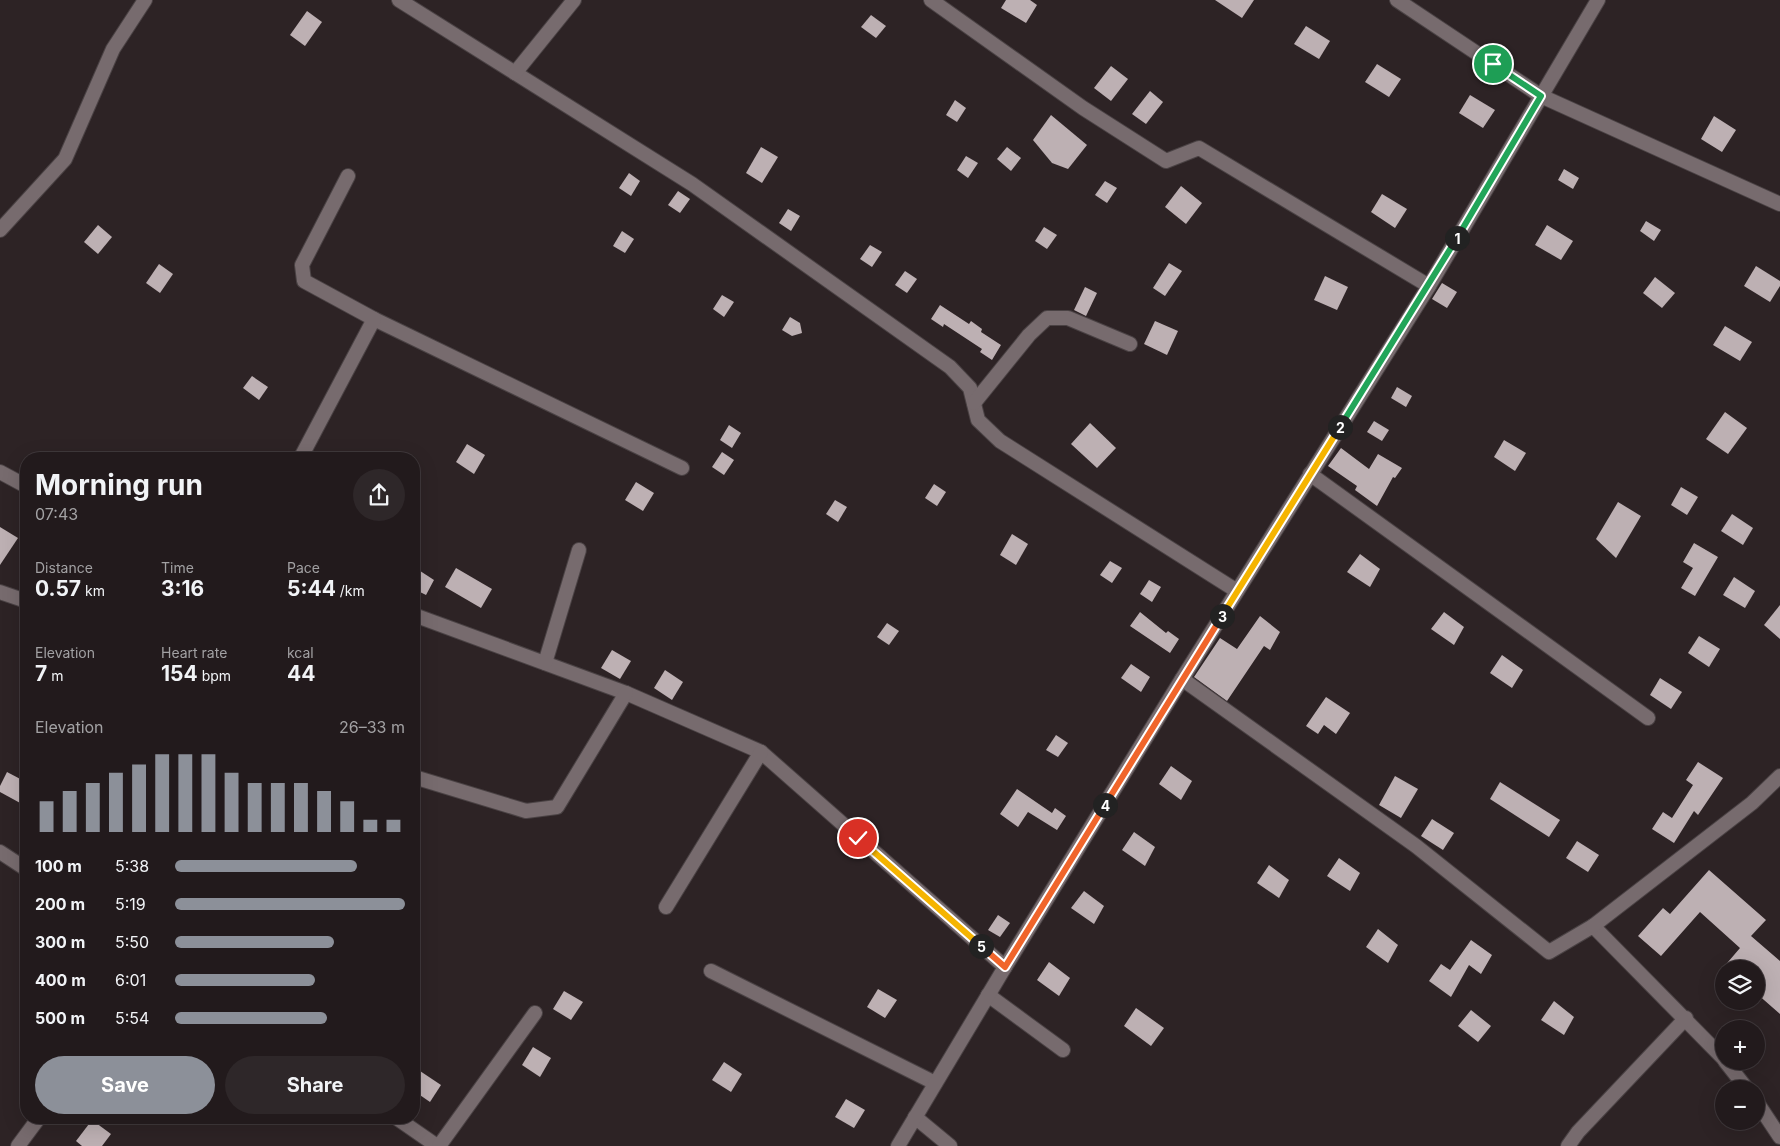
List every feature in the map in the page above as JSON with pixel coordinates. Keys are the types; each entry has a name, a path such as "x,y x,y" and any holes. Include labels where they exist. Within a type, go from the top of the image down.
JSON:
{"street":[{"path":"0,230 65,159 113,49 145,0"},
{"path":"399,0 692,184 950,367 970,388 978,420 1000,441 1237,591"},
{"path":"515,73 574,0"},
{"path":"931,0 1083,108 1166,161 1199,148 1429,286"},
{"path":"1397,0 1541,96 1780,204"},
{"path":"898,1146 1005,967 1182,679 1429,286 1598,0"},
{"path":"348,176 302,264 304,281 374,319 682,468"},
{"path":"974,403 1029,335 1047,318 1068,318 1130,344"},
{"path":"304,452 374,319"},
{"path":"0,472 20,483"},
{"path":"1310,474 1648,718"},
{"path":"545,663 580,550"},
{"path":"0,592 20,599"},
{"path":"420,617 626,693 761,752 1005,967"},
{"path":"1182,679 1416,846 1549,952 1593,926 1752,803 1780,776"},
{"path":"420,779 526,811 557,807 626,693"},
{"path":"666,907 761,752"},
{"path":"0,852 20,865"},
{"path":"1593,926 1686,1018 1715,1050"},
{"path":"710,971 936,1083"},
{"path":"988,995 1063,1050"},
{"path":"405,1124 438,1146 535,1012"},
{"path":"1568,1146 1578,1132 1686,1018"},
{"path":"1732,1070 1740,1080"},
{"path":"1765,1114 1780,1137"},
{"path":"915,1117 950,1146"},
{"path":"25,1143 35,1124"}],"building":[{"path":"1006,0 1030,0 1037,5 1026,23 1001,8"},
{"path":"1215,0 1254,0 1242,18"},
{"path":"307,11 322,22 305,46 290,35"},
{"path":"871,15 886,26 876,38 861,27"},
{"path":"1306,26 1330,41 1319,59 1294,44"},
{"path":"1377,64 1401,79 1389,97 1365,82"},
{"path":"1111,66 1128,79 1111,101 1094,88"},
{"path":"1150,91 1163,102 1146,124 1132,114"},
{"path":"1470,95 1495,110 1483,128 1459,113"},
{"path":"955,100 966,108 957,122 946,115"},
{"path":"1051,115 1087,145 1068,169 1052,163 1033,140"},
{"path":"1714,116 1736,130 1722,152 1701,139"},
{"path":"761,147 778,157 762,183 746,173"},
{"path":"1007,147 1021,158 1011,171 997,159"},
{"path":"966,156 978,163 968,178 957,170"},
{"path":"1564,169 1579,178 1573,189 1558,180"},
{"path":"629,173 640,181 631,196 619,188"},
{"path":"1105,181 1117,188 1107,203 1095,195"},
{"path":"1181,186 1202,203 1186,224 1165,207"},
{"path":"678,191 690,199 680,213 668,205"},
{"path":"1382,194 1407,209 1395,228 1371,212"},
{"path":"788,209 800,216 791,231 779,223"},
{"path":"1646,221 1661,230 1654,241 1640,231"},
{"path":"98,225 112,237 98,254 84,242"},
{"path":"1547,225 1573,241 1561,260 1535,245"},
{"path":"1044,227 1057,235 1047,249 1035,241"},
{"path":"622,231 634,239 625,253 613,246"},
{"path":"870,245 882,252 872,267 860,259"},
{"path":"1169,263 1182,271 1165,296 1153,288"},
{"path":"159,264 173,274 160,293 146,283"},
{"path":"1756,266 1780,281 1780,286 1770,302 1744,286"},
{"path":"905,271 917,279 907,293 895,285"},
{"path":"1325,276 1348,287 1337,310 1314,300"},
{"path":"1655,277 1675,293 1662,308 1643,293"},
{"path":"1442,283 1457,292 1447,308 1432,299"},
{"path":"1085,287 1097,293 1086,316 1074,310"},
{"path":"722,295 734,302 724,317 713,309"},
{"path":"940,305 969,324 971,321 982,329 981,332 1001,345 992,360 980,352 982,349 944,324 943,327 931,319"},
{"path":"790,317 800,323 802,333 792,336 782,330"},
{"path":"1155,321 1178,331 1167,355 1144,344"},
{"path":"1725,326 1752,342 1740,361 1713,345"},
{"path":"252,376 268,387 259,400 243,388"},
{"path":"1397,387 1412,396 1406,407 1391,398"},
{"path":"1725,412 1747,428 1728,454 1706,439"},
{"path":"1374,421 1389,430 1382,441 1367,432"},
{"path":"1090,423 1116,448 1097,468 1071,444"},
{"path":"729,425 741,433 732,448 720,440"},
{"path":"1504,440 1526,453 1515,471 1494,457"},
{"path":"467,444 485,455 474,474 456,462"},
{"path":"1341,448 1369,469 1378,454 1402,468 1395,478 1393,477 1377,506 1355,490 1357,486 1328,466"},
{"path":"722,452 734,460 724,475 712,467"},
{"path":"636,482 654,493 643,511 625,500"},
{"path":"934,484 946,492 937,506 925,498"},
{"path":"1681,487 1698,497 1687,515 1671,505"},
{"path":"835,500 847,507 838,522 826,514"},
{"path":"1618,502 1641,516 1616,558 1596,539"},
{"path":"1732,514 1753,528 1743,545 1721,531"},
{"path":"0,527 18,538 0,565"},
{"path":"1012,534 1028,544 1016,565 1000,555"},
{"path":"1694,543 1718,557 1695,596 1681,588 1693,568 1683,562"},
{"path":"1360,554 1380,569 1370,587 1347,572"},
{"path":"1110,561 1122,568 1112,583 1100,575"},
{"path":"456,568 492,589 481,608 445,587"},
{"path":"420,571 434,580 426,595 420,592"},
{"path":"1734,577 1755,591 1745,608 1723,595"},
{"path":"1149,580 1161,587 1152,602 1140,594"},
{"path":"1780,605 1780,639 1764,625"},
{"path":"1140,612 1166,633 1168,631 1179,639 1170,653 1130,626"},
{"path":"1444,612 1464,627 1454,645 1431,629"},
{"path":"1260,616 1280,632 1270,650 1264,646 1227,701 1194,677 1220,638 1237,649"},
{"path":"887,623 899,631 889,645 877,637"},
{"path":"1699,636 1720,649 1709,667 1688,653"},
{"path":"612,650 631,661 620,679 601,668"},
{"path":"1502,655 1523,670 1512,688 1490,673"},
{"path":"1131,664 1150,677 1141,692 1121,678"},
{"path":"665,670 683,682 672,700 654,688"},
{"path":"1660,678 1682,692 1671,709 1650,695"},
{"path":"1326,697 1350,713 1336,734 1324,725 1318,734 1306,726"},
{"path":"1056,735 1068,743 1058,757 1046,750"},
{"path":"1698,762 1723,778 1698,815 1694,811 1674,843 1652,829 1663,812 1672,818 1693,785 1686,780"},
{"path":"1171,766 1192,781 1181,800 1159,784"},
{"path":"7,772 20,779 20,803 0,792 0,786"},
{"path":"1395,776 1418,789 1401,818 1379,805"},
{"path":"1500,782 1560,820 1549,837 1490,799"},
{"path":"1017,789 1052,813 1055,808 1066,816 1057,830 1028,812 1018,827 1000,814"},
{"path":"1432,819 1454,833 1443,850 1421,836"},
{"path":"1134,832 1155,847 1145,866 1122,850"},
{"path":"1577,841 1599,855 1588,872 1566,858"},
{"path":"1339,858 1360,873 1350,891 1327,876"},
{"path":"1269,865 1289,880 1279,898 1257,883"},
{"path":"1709,870 1766,920 1751,936 1780,961 1780,1014 1765,1001 1765,960 1730,960 1740,948 1700,912 1661,956 1638,936 1663,908 1670,914"},
{"path":"1084,891 1104,906 1094,924 1071,908"},
{"path":"998,915 1010,923 1000,937 988,930"},
{"path":"1378,929 1398,945 1388,963 1366,947"},
{"path":"1471,940 1492,955 1481,974 1469,965 1451,997 1429,981 1441,964 1450,970"},
{"path":"1049,962 1070,978 1059,996 1037,980"},
{"path":"878,989 897,1000 885,1018 867,1007"},
{"path":"564,991 583,1002 571,1020 553,1009"},
{"path":"1554,1001 1574,1017 1564,1035 1541,1020"},
{"path":"1136,1008 1164,1028 1151,1046 1124,1026"},
{"path":"1471,1010 1491,1026 1478,1042 1458,1026"},
{"path":"533,1047 551,1058 540,1077 522,1065"},
{"path":"724,1062 742,1074 731,1092 712,1080"},
{"path":"420,1071 441,1085 430,1102 420,1095"},
{"path":"846,1099 865,1110 854,1128 835,1117"},
{"path":"89,1124 97,1124 111,1134 102,1146 82,1146 76,1141"}],"route":[{"path":"858,838 1005,967 1237,591 1429,286 1541,96 1493,64"}]}
